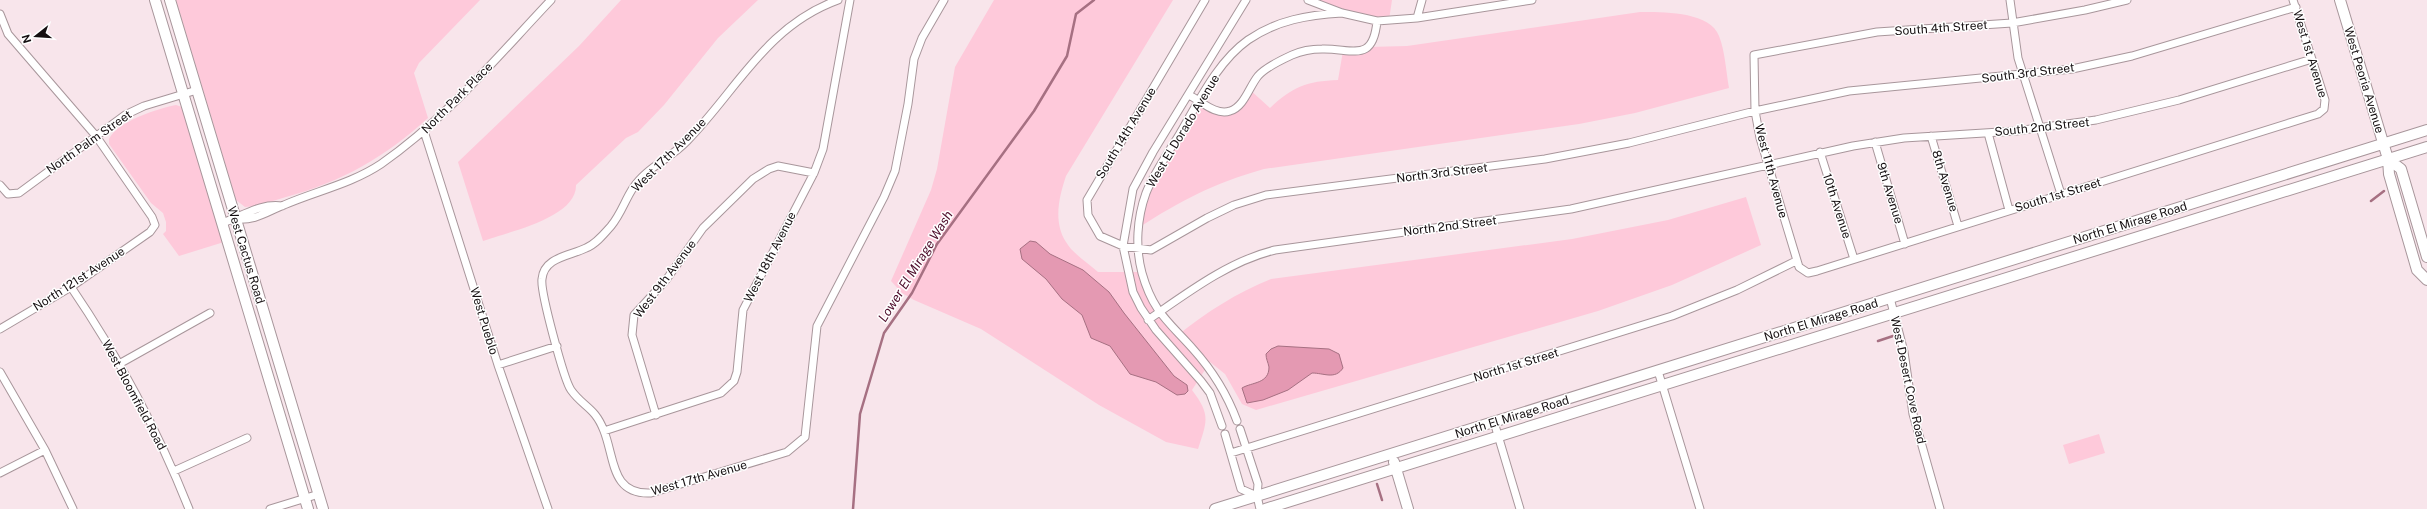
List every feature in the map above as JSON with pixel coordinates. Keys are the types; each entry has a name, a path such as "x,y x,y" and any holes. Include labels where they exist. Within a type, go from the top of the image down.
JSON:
{"main road":[{"name":"West Cactus Road","path":"155,0 308,509"},
{"name":"West Cactus Road","path":"170,0 323,509"},
{"name":"West Peoria Avenue","path":"2340,0 2386,151 2389,174 2417,270 2427,280"},
{"name":"North El Mirage Road","path":"1265,509 1894,312 2386,151 2427,130"},
{"name":"North El Mirage Road","path":"1215,509 1890,298 2386,151 2427,147"},
{"name":"West Peoria Avenue","path":"2386,151 2401,169 2427,257"},
{"path":"1391,454 1408,509"}],"street":[{"name":"North Park Place","path":"222,223 235,219 246,220 275,211 282,206 335,188 381,164 424,131 551,0"},
{"name":"West 17th Avenue","path":"838,0 809,13 794,23 760,52 697,131 633,187 621,212 600,238 588,248 559,258 548,264 542,276 542,293 570,389 596,412 604,431 617,477 627,488 639,494 651,493 787,452 801,442 808,428 816,326 884,197 894,171 908,104 914,59 922,38 944,0"},
{"name":"West 18th Avenue","path":"604,431 721,393 734,381 737,372 742,310 814,173 823,149 850,0"},
{"name":"South 14th Avenue","path":"1136,247 1123,246 1100,236 1088,215 1087,200 1205,0"},
{"name":"West El Dorado Avenue","path":"1222,426 1210,393 1148,320 1133,292 1123,246 1133,189 1153,152 1246,0"},
{"path":"1308,0 1342,14 1377,21 1417,18 1532,0"},
{"path":"1417,18 1422,0"},
{"path":"2010,0 2018,58 2061,194"},
{"name":"South 4th Street","path":"1754,55 1877,32 2012,22 2085,10 2127,0"},
{"name":"West 1st Avenue","path":"2294,4 2325,100 2324,109"},
{"name":"South 3rd Street","path":"1755,110 1849,91 2024,75 2072,69 2132,56 2294,4"},
{"path":"0,14 8,34 96,136"},
{"name":"West El Dorado Avenue","path":"1237,421 1230,402 1211,371 1194,350 1166,322 1159,312 1147,288 1136,247 1146,193 1200,100 1221,68 1234,53 1264,30 1309,15 1342,14"},
{"path":"1189,95 1217,111 1224,112 1236,109 1259,76 1292,55 1322,49 1352,52 1364,50 1372,43 1377,21"},
{"name":"West 11th Avenue","path":"1754,55 1755,110 1767,165 1796,261"},
{"name":"South 2nd Street","path":"1767,165 1820,152 1875,142 1931,136 2041,128 2096,120 2179,100 2312,59"},
{"name":"North Palm Street","path":"0,185 8,194 19,193 96,136 135,110 197,90"},
{"name":"South 1st Street","path":"1796,261 1799,267 1808,273 2318,114 2324,109"},
{"name":"North 3rd Street","path":"1136,247 1151,250 1227,208 1266,195 1546,159 1628,143 1755,110"},
{"name":"West Pueblo","path":"424,131 498,365 548,509"},
{"path":"1988,133 2009,210"},
{"name":"North 121st Avenue","path":"0,329 71,287 150,232 155,225 152,216 96,136"},
{"name":"8th Avenue","path":"1931,136 1958,226"},
{"name":"9th Avenue","path":"1875,142 1905,244"},
{"name":"10th Avenue","path":"1820,152 1854,259"},
{"name":"North 2nd Street","path":"1148,320 1233,265 1257,254 1316,243 1571,209 1767,165"},
{"name":"West 9th Avenue","path":"656,415 632,335 634,315 666,280 703,228 753,179 769,169 778,166 814,173"},
{"name":"North 1st Street","path":"1231,453 1672,316 1738,290 1796,261"},
{"name":"West Bloomfield Road","path":"71,287 98,326 174,471 189,509"},
{"name":"West Desert Cove Road","path":"1890,298 1904,352 1913,414 1940,509"},
{"path":"118,364 210,313"},
{"path":"498,365 557,346"},
{"path":"1658,371 1700,509"},
{"path":"0,372 45,450 73,509"},
{"path":"1494,422 1520,509"},
{"path":"1240,430 1248,448 1258,484 1257,496 1260,509"},
{"path":"1225,434 1242,489 1257,496"},
{"path":"174,471 247,438"},
{"path":"0,474 45,450"},
{"path":"270,509 319,494"}],"shaded area":[{"path":"176,0 480,0 419,63 414,73 428,118 395,145 344,176 307,191 255,206 245,207 236,200"},
{"path":"621,0 758,0 718,38 664,105 638,132 626,138 576,185 573,197 565,206 553,215 539,222 483,241 458,162 579,46"},
{"path":"994,0 1173,0 1066,176 1059,201 1058,218 1062,234 1066,242 1076,254 1098,272 1142,272 1147,288 1178,335 1222,304 1246,290 1271,279 1572,239 1668,220 1746,197 1761,245 1672,285 1598,311 1256,410 1242,404 1225,374 1210,362 1192,390 1205,412 1206,418 1204,431 1198,449 1166,442 1099,405 981,329 914,300 902,293 891,281 931,190 937,169 955,67"},
{"path":"1308,0 1392,0 1389,20 1377,21"},
{"path":"1640,12 1672,13 1696,17 1714,28 1719,36 1723,48 1729,88 1635,113 1579,124 1264,169 1229,180 1199,193 1138,228 1146,193 1200,100 1217,111 1230,111 1249,89 1270,108 1293,90 1301,86 1317,82 1338,80 1343,51 1368,47 1407,46"},
{"path":"176,105 182,107 224,242 179,256 163,234 166,231 166,222 163,213 151,203 109,144 109,139 114,133 129,121 159,109"},
{"path":"1030,241 1036,242 1050,254 1083,270 1109,292 1174,376 1187,385 1188,391 1185,394 1177,395 1156,382 1130,374 1110,346 1091,338 1082,315 1062,299 1046,279 1022,259 1020,249"},
{"path":"1278,346 1329,349 1339,354 1343,368 1340,372 1333,375 1312,373 1288,390 1263,400 1247,403 1242,388 1259,382 1266,377 1269,367 1266,354 1271,349"},
{"path":"2099,434 2105,453 2069,464 2063,445"}],"waterway":[{"name":"Lower El Mirage Wash","path":"853,509 860,414 884,333 912,293 937,244 1034,111 1067,56 1076,14 1094,0"},
{"path":"2371,201 2384,191"},
{"path":"1878,341 1893,336"},
{"path":"1377,484 1382,500"}]}
